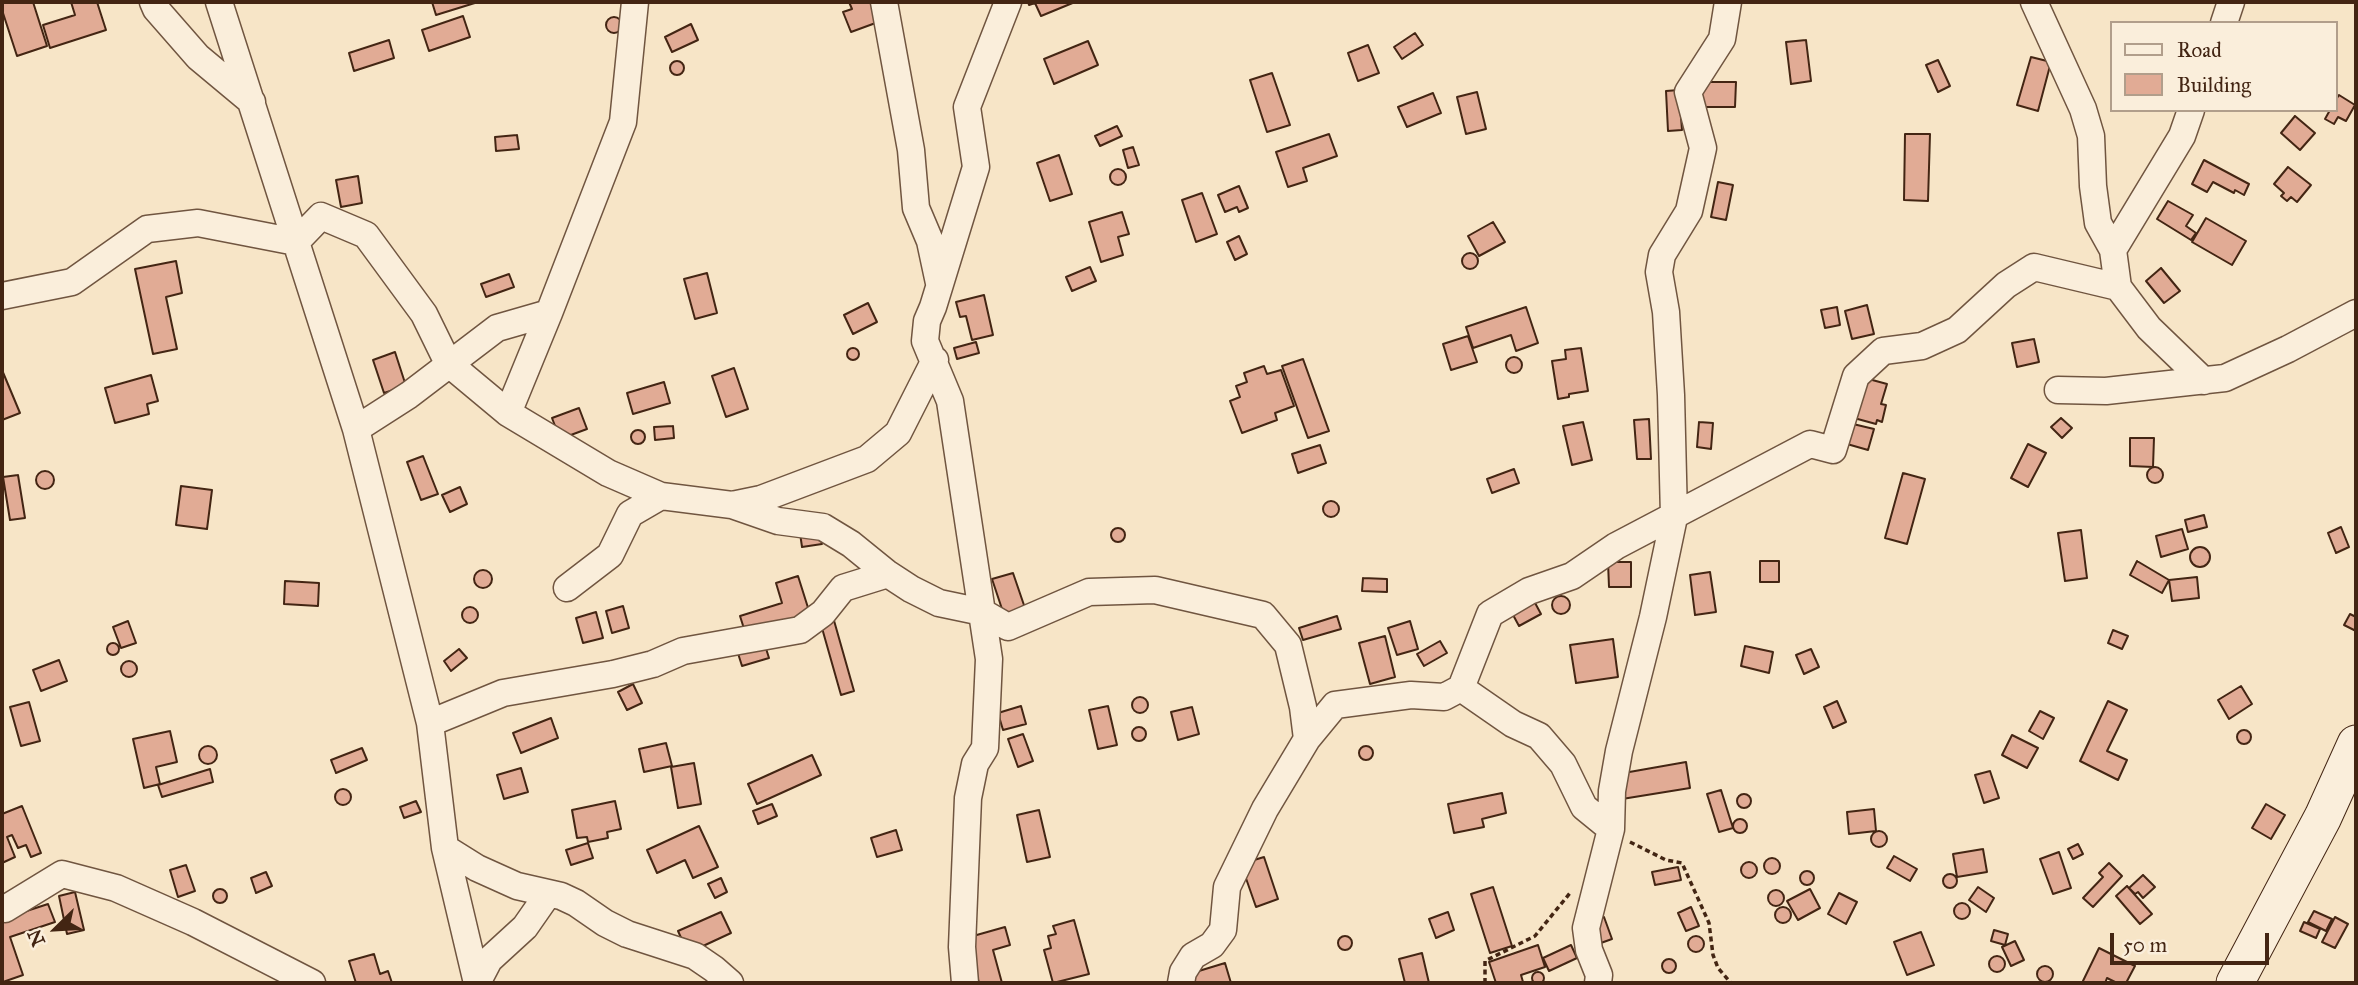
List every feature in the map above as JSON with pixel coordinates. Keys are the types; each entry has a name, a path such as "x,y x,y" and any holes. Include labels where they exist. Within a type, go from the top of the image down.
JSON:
{"street":[{"path":"153,2 156,9 198,57 252,103"},
{"path":"508,413 623,122 635,2"},
{"path":"884,2 911,150 916,208 930,241 939,284"},
{"path":"965,983 962,947 968,798 975,764 985,748 989,659 950,401 925,341 926,321 933,307 976,167 967,107 1009,2"},
{"path":"1598,983 1599,975 1589,950 1586,928 1611,829 1612,791 1619,751 1653,617 1674,517 1671,395 1659,272 1662,255 1689,211 1703,148 1688,92 1722,39 1728,2"},
{"path":"2034,2 2083,109 2091,136 2098,223 2113,250 2118,287 2149,328 2204,381"},
{"path":"2225,21 2231,2"},
{"path":"198,57 223,8"},
{"path":"223,8 356,429 430,723 444,848 477,983"},
{"path":"2113,250 2182,136 2191,112"},
{"path":"296,242 321,216 366,235 424,314 447,363 508,413 608,473 661,496 732,505 778,521 823,527 851,544 911,589 939,603 982,612 1008,627 1089,592 1155,590 1263,615 1288,646 1303,707 1307,739"},
{"path":"2,296 72,282 147,229 198,223 296,242"},
{"path":"1181,983 1183,972 1193,956 1212,945 1223,930 1224,903 1231,878 1265,809 1307,739 1335,705 1411,695 1444,697 1461,688 1490,614 1529,591 1572,576 1616,546 1810,444 1833,450 1856,376 1883,351 1922,346 1957,330 2006,285 2034,267 2118,287"},
{"path":"356,429 409,395 447,363 497,328 549,313"},
{"path":"2058,390 2106,391 2225,378 2356,313"},
{"path":"732,505 761,499 867,459 898,433 935,360"},
{"path":"567,588 610,555 631,514 661,496"},
{"path":"430,723 503,693 626,671 653,664 683,651 800,630 823,613 843,588 888,574"},
{"path":"1461,688 1513,724 1539,736 1563,764 1584,807 1611,829"},
{"path":"2235,983 2323,817 2356,744"},
{"path":"444,848 477,868 517,886 561,896 576,903 627,934 695,956 730,983"},
{"path":"2,908 5,909 62,874 116,888 193,922 312,983"},
{"path":"477,983 489,960 525,926 548,894"}],"path":[{"path":"1611,829 1644,850 1682,863 1709,923 1713,955 1718,968 1731,983"},
{"path":"1485,983 1485,961 1535,936 1575,887"}],"building":[{"path":"2,2 33,2 47,46 17,56 2,10"},
{"path":"71,2 97,2 106,30 50,48 43,25 75,15"},
{"path":"432,2 478,2 436,15"},
{"path":"849,2 874,2 881,21 851,32 843,12 852,9"},
{"path":"1028,2 1075,2 1041,16 1035,3 1029,5"},
{"path":"463,16 470,37 429,51 422,30"},
{"path":"614,17 622,25 614,33 606,25"},
{"path":"691,24 698,40 672,52 665,37"},
{"path":"1415,33 1423,45 1402,59 1394,47"},
{"path":"389,40 394,58 354,71 349,53"},
{"path":"1806,40 1811,81 1791,84 1786,42"},
{"path":"1088,41 1098,65 1054,84 1044,59"},
{"path":"1368,45 1379,73 1358,81 1348,53"},
{"path":"2031,57 2051,62 2038,111 2017,105"},
{"path":"1938,60 1950,86 1938,92 1926,65"},
{"path":"674,61 680,61 684,68 680,75 674,75 670,71 670,65"},
{"path":"1272,73 1290,125 1267,132 1250,80"},
{"path":"1695,82 1736,82 1735,107 1695,107"},
{"path":"1679,90 1682,130 1668,131 1666,91"},
{"path":"1477,92 1486,129 1466,134 1457,97"},
{"path":"1433,93 1441,113 1407,127 1398,107"},
{"path":"2339,95 2355,105 2346,121 2338,117 2334,124 2325,119 2329,112 2337,112"},
{"path":"2295,116 2315,133 2300,150 2281,133"},
{"path":"1117,126 1122,136 1100,146 1095,136"},
{"path":"1329,134 1337,156 1303,168 1307,181 1288,187 1276,152"},
{"path":"1905,134 1930,134 1928,201 1904,200"},
{"path":"517,135 519,149 496,151 495,137"},
{"path":"1133,147 1139,165 1128,168 1123,150"},
{"path":"1059,155 1072,194 1050,201 1037,163"},
{"path":"2204,160 2249,184 2244,195 2213,182 2207,192 2192,184"},
{"path":"2288,167 2311,185 2297,202 2291,197 2287,201 2281,196 2284,193 2274,184"},
{"path":"1118,169 1124,171 1124,183 1118,185 1112,183 1110,177 1112,171"},
{"path":"358,176 362,203 341,207 336,180"},
{"path":"1718,182 1733,185 1726,220 1711,217"},
{"path":"1239,186 1248,208 1239,212 1237,207 1225,212 1218,195"},
{"path":"1202,193 1217,234 1196,242 1182,200"},
{"path":"2168,201 2193,215 2186,226 2196,233 2191,240 2157,219"},
{"path":"1122,212 1129,234 1118,237 1123,255 1101,262 1089,222"},
{"path":"2206,218 2246,241 2232,265 2192,242"},
{"path":"1493,222 1505,242 1479,256 1468,236"},
{"path":"1239,236 1247,254 1235,260 1227,242"},
{"path":"1470,253 1478,261 1470,269 1462,261"},
{"path":"176,261 182,293 166,297 177,349 153,354 135,269"},
{"path":"1090,267 1096,281 1072,291 1066,277"},
{"path":"2161,268 2180,291 2164,303 2146,281"},
{"path":"707,273 717,313 695,319 684,279"},
{"path":"509,274 514,287 486,297 481,284"},
{"path":"984,295 993,335 972,340 966,316 960,317 956,302"},
{"path":"868,303 877,322 853,334 844,315"},
{"path":"1867,305 1874,334 1852,339 1845,311"},
{"path":"1526,307 1538,343 1516,351 1511,335 1473,348 1466,327"},
{"path":"1837,307 1840,325 1825,328 1821,310"},
{"path":"1468,336 1477,362 1451,370 1443,344"},
{"path":"2034,339 2039,362 2017,367 2012,343"},
{"path":"976,342 979,353 957,359 954,348"},
{"path":"853,348 859,354 853,360 847,354"},
{"path":"1581,348 1588,391 1558,399 1552,361 1566,359 1565,350"},
{"path":"395,352 406,386 384,393 373,360"},
{"path":"1511,357 1517,357 1522,365 1520,371 1511,373 1506,368 1506,362"},
{"path":"1303,359 1329,431 1308,438 1282,366"},
{"path":"1264,366 1267,374 1281,370 1294,406 1275,413 1277,420 1242,433 1230,401 1240,397 1236,386 1247,382 1244,373"},
{"path":"734,368 748,409 726,417 712,376"},
{"path":"2,370 20,413 2,420"},
{"path":"151,375 158,401 147,404 149,414 115,423 105,388"},
{"path":"1865,378 1887,384 1881,404 1886,405 1882,422 1877,420 1876,424 1854,418"},
{"path":"664,382 670,403 633,414 627,393"},
{"path":"579,408 587,429 560,439 552,418"},
{"path":"2061,418 2072,428 2062,438 2051,427"},
{"path":"1649,419 1651,459 1637,459 1634,420"},
{"path":"1583,422 1592,460 1572,465 1563,426"},
{"path":"1699,422 1713,423 1711,449 1697,447"},
{"path":"1853,424 1874,429 1868,450 1847,444"},
{"path":"673,426 674,438 655,440 654,427"},
{"path":"638,430 643,432 643,442 638,444 633,442 631,437 633,432"},
{"path":"2130,438 2154,438 2153,467 2130,466"},
{"path":"2028,444 2046,453 2028,487 2011,478"},
{"path":"1320,445 1326,463 1298,473 1292,454"},
{"path":"423,456 438,494 421,500 407,462"},
{"path":"2155,467 2163,475 2155,483 2147,475"},
{"path":"1514,469 1519,483 1492,493 1487,479"},
{"path":"45,471 51,474 54,480 51,486 45,489 39,486 36,480 39,474"},
{"path":"1903,473 1925,479 1907,544 1885,538"},
{"path":"18,475 25,518 10,520 3,477"},
{"path":"181,486 212,490 207,529 176,525"},
{"path":"460,487 467,504 450,512 442,495"},
{"path":"1331,501 1339,509 1331,517 1323,509"},
{"path":"2204,515 2207,527 2188,532 2185,520"},
{"path":"2341,527 2349,547 2336,553 2328,533"},
{"path":"1118,528 1123,530 1123,540 1118,542 1113,540 1111,535 1113,530"},
{"path":"819,529 822,544 802,547 800,533"},
{"path":"2182,529 2188,549 2161,557 2156,536"},
{"path":"2081,530 2087,578 2065,581 2058,533"},
{"path":"2200,547 2207,550 2210,557 2207,564 2200,567 2193,564 2190,557 2193,550"},
{"path":"1760,561 1779,561 1779,582 1760,582"},
{"path":"2137,561 2169,580 2162,593 2130,575"},
{"path":"1608,562 1631,562 1631,587 1609,587"},
{"path":"483,570 489,573 492,579 489,585 483,588 477,585 474,579 477,573"},
{"path":"1710,572 1716,612 1695,615 1690,575"},
{"path":"1013,573 1026,611 1005,618 992,579"},
{"path":"798,576 810,614 746,635 740,616 782,603 776,583"},
{"path":"2197,577 2199,598 2172,601 2169,580"},
{"path":"1363,578 1387,579 1387,592 1362,591"},
{"path":"285,581 319,583 318,606 284,604"},
{"path":"1557,596 1565,596 1570,605 1568,612 1557,614 1552,609 1552,601"},
{"path":"1534,601 1541,614 1519,626 1512,613"},
{"path":"623,606 629,628 612,633 606,611"},
{"path":"467,607 473,607 478,615 476,621 467,623 462,618 462,612"},
{"path":"596,612 603,638 583,643 576,618"},
{"path":"2350,614 2356,617 2356,631 2344,625"},
{"path":"1337,616 1341,629 1303,640 1299,628"},
{"path":"833,617 854,691 841,695 820,621"},
{"path":"128,621 136,643 121,648 113,627"},
{"path":"1410,621 1418,649 1397,655 1388,628"},
{"path":"2113,630 2128,636 2122,649 2108,643"},
{"path":"1385,636 1395,677 1370,684 1359,643"},
{"path":"763,639 769,658 742,666 736,647"},
{"path":"1613,639 1618,677 1576,683 1570,645"},
{"path":"1440,641 1447,653 1424,666 1417,654"},
{"path":"108,644 118,644 118,654 108,654"},
{"path":"1745,646 1773,652 1769,673 1741,666"},
{"path":"459,649 467,658 451,671 444,661"},
{"path":"1811,649 1819,667 1804,674 1796,655"},
{"path":"59,660 67,681 41,691 33,670"},
{"path":"129,661 135,663 135,675 129,677 123,675 121,669 123,663"},
{"path":"633,684 642,703 627,710 618,692"},
{"path":"2241,686 2252,704 2229,719 2218,700"},
{"path":"1137,697 1143,697 1148,705 1146,711 1137,713 1132,708 1132,702"},
{"path":"1837,701 1846,722 1833,728 1824,707"},
{"path":"2108,701 2127,710 2107,751 2127,760 2118,780 2080,761"},
{"path":"29,702 40,741 21,746 10,707"},
{"path":"1021,706 1026,724 1003,730 998,713"},
{"path":"1108,706 1117,745 1098,749 1089,710"},
{"path":"1192,707 1199,734 1178,740 1171,712"},
{"path":"2040,711 2054,718 2043,739 2029,731"},
{"path":"551,718 558,738 521,753 513,733"},
{"path":"1139,727 1144,729 1144,739 1139,741 1134,739 1132,734 1134,729"},
{"path":"2241,730 2247,730 2251,737 2247,744 2241,744 2237,740 2237,734"},
{"path":"170,731 177,762 156,767 160,784 144,788 133,739"},
{"path":"1023,734 1033,761 1018,767 1008,739"},
{"path":"2012,735 2038,748 2027,768 2002,755"},
{"path":"666,743 672,766 644,772 639,749"},
{"path":"208,746 214,749 217,755 214,761 208,764 202,761 199,755 202,749"},
{"path":"1366,746 1371,748 1371,758 1366,760 1361,758 1359,753 1361,748"},
{"path":"362,748 367,760 336,773 331,760"},
{"path":"812,755 821,775 757,804 748,784"},
{"path":"1686,762 1690,788 1622,799 1618,774"},
{"path":"694,763 701,804 678,808 671,767"},
{"path":"521,768 528,792 504,799 497,775"},
{"path":"210,769 213,782 162,797 158,785"},
{"path":"1990,771 1999,798 1984,803 1975,775"},
{"path":"343,789 351,797 343,805 335,797"},
{"path":"1721,790 1733,828 1719,832 1707,794"},
{"path":"1502,793 1506,813 1482,819 1484,827 1454,833 1448,804"},
{"path":"1741,794 1747,794 1751,801 1747,808 1741,808 1737,804 1737,798"},
{"path":"416,801 421,812 404,818 400,807"},
{"path":"615,801 621,829 607,832 608,838 588,842 587,837 577,838 572,810"},
{"path":"772,804 777,816 758,824 753,811"},
{"path":"2266,804 2285,815 2271,839 2252,828"},
{"path":"22,806 41,853 31,857 26,845 18,848 12,835 7,837 15,857 2,863 2,814"},
{"path":"1874,809 1876,831 1849,834 1847,812"},
{"path":"1039,810 1050,857 1027,862 1017,815"},
{"path":"1740,819 1745,821 1745,831 1740,833 1735,831 1733,826 1735,821"},
{"path":"699,826 718,867 693,878 685,860 657,873 647,850"},
{"path":"896,830 902,850 877,857 871,838"},
{"path":"1876,831 1882,831 1887,839 1885,845 1876,847 1871,842 1871,836"},
{"path":"588,843 593,858 571,865 566,850"},
{"path":"2078,844 2083,854 2073,859 2068,849"},
{"path":"1983,849 1987,872 1957,877 1953,854"},
{"path":"2059,852 2071,888 2053,894 2040,859"},
{"path":"1894,856 1917,869 1910,881 1887,868"},
{"path":"1264,857 1278,899 1256,907 1241,864"},
{"path":"1769,858 1775,858 1780,866 1778,872 1769,874 1764,869 1764,863"},
{"path":"1749,862 1755,864 1755,876 1749,878 1743,876 1741,870 1743,864"},
{"path":"2109,863 2122,876 2093,907 2083,898 2103,877 2099,873"},
{"path":"186,865 195,891 178,897 170,870"},
{"path":"1678,867 1681,880 1655,885 1652,872"},
{"path":"1804,871 1810,871 1814,878 1810,885 1804,885 1800,881 1800,875"},
{"path":"266,872 272,886 256,893 251,878"},
{"path":"1950,874 1955,876 1955,886 1950,888 1945,886 1943,881 1945,876"},
{"path":"2143,875 2155,887 2143,898 2129,888"},
{"path":"721,878 727,892 715,898 708,884"},
{"path":"2127,886 2152,914 2140,924 2116,896"},
{"path":"1493,887 1512,946 1490,953 1471,894"},
{"path":"1978,887 1994,898 1986,912 1969,900"},
{"path":"217,889 223,889 227,896 223,903 217,903 213,899 213,893"},
{"path":"1810,889 1820,908 1798,920 1787,901"},
{"path":"1773,890 1779,890 1784,898 1782,904 1773,906 1768,901 1768,895"},
{"path":"75,892 84,930 67,934 59,896"},
{"path":"1839,893 1857,902 1846,924 1828,914"},
{"path":"1959,903 1965,903 1970,911 1968,917 1959,919 1954,914 1954,908"},
{"path":"48,904 55,922 10,937 23,975 3,982 2,919"},
{"path":"1691,907 1699,926 1686,931 1678,913"},
{"path":"1783,907 1789,909 1789,921 1783,923 1777,921 1775,915 1777,909"},
{"path":"2314,911 2332,919 2326,931 2308,922"},
{"path":"721,912 731,933 688,953 678,931"},
{"path":"1448,912 1454,930 1436,938 1429,919"},
{"path":"1604,917 1612,939 1598,944 1590,922"},
{"path":"2335,917 2348,924 2335,948 2322,942"},
{"path":"1074,920 1089,974 1053,983 1044,950 1051,948 1048,936 1056,934 1053,926"},
{"path":"2304,922 2320,929 2316,938 2300,931"},
{"path":"1005,927 1010,945 993,950 1002,983 979,983 966,938"},
{"path":"1994,930 2008,934 2005,945 1991,941"},
{"path":"1921,932 1934,965 1907,975 1894,942"},
{"path":"1345,936 1350,938 1350,948 1345,950 1340,948 1338,943 1340,938"},
{"path":"1696,936 1704,944 1696,952 1688,944"},
{"path":"2015,941 2024,960 2011,966 2002,947"},
{"path":"1538,945 1545,967 1521,975 1523,982 1496,983 1489,962"},
{"path":"1571,945 1577,958 1549,971 1543,958"},
{"path":"2099,948 2135,966 2126,983 2117,983 2107,978 2105,983 2082,983"},
{"path":"1422,953 1429,983 1405,983 1399,959"},
{"path":"374,954 380,974 388,971 392,983 356,983 349,961"},
{"path":"1997,956 2005,964 1997,972 1989,964"},
{"path":"1669,959 1674,961 1674,971 1669,973 1664,971 1662,966 1664,961"},
{"path":"1225,963 1231,983 1191,983 1189,974"},
{"path":"2045,966 2053,974 2045,982 2037,974"},
{"path":"1533,973 1543,973 1543,983 1533,983"}]}
